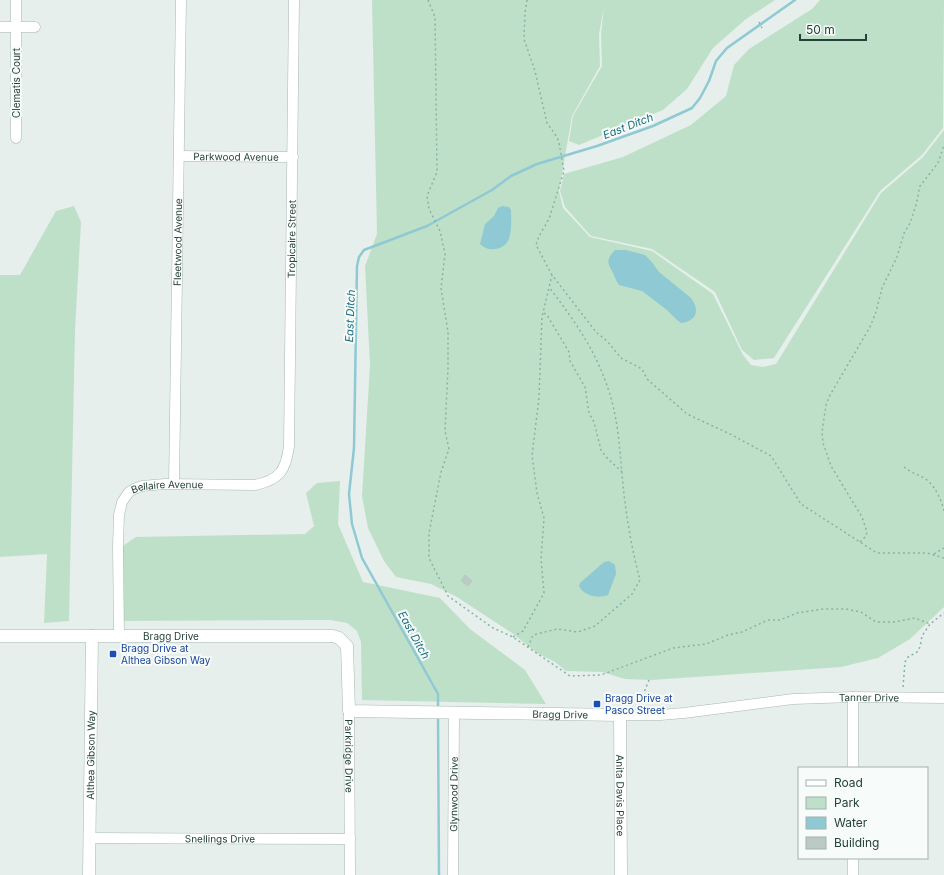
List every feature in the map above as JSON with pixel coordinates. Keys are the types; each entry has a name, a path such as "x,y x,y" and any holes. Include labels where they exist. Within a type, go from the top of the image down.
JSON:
{"street":[{"name":"Clematis Court","path":"16,0 16,138"},
{"name":"Fleetwood Avenue","path":"174,484 180,0"},
{"name":"Tropicaire Street","path":"279,475 285,465 289,446 294,0"},
{"path":"0,27 35,27"},
{"name":"Parkwood Avenue","path":"178,156 293,157"},
{"name":"Bellaire Avenue","path":"119,636 119,515 122,502 128,492 142,486 174,484 255,485 265,483 279,475"},
{"name":"Bragg Drive","path":"0,636 333,636 342,640"},
{"name":"Althea Gibson Way","path":"89,875 92,636"},
{"name":"Parkridge Drive","path":"342,640 347,646 348,653 350,875"},
{"path":"853,697 853,767"},
{"name":"Tanner Drive","path":"793,699 853,697 944,698"},
{"name":"Bragg Drive","path":"349,711 635,715 684,713 793,699"},
{"name":"Glynwood Drive","path":"450,712 453,875"},
{"name":"Anita Davis Place","path":"620,715 620,875"},
{"name":"Snellings Drive","path":"89,838 350,839"},
{"path":"852,875 853,859"}],"path":[{"path":"428,0 436,17 437,172 427,196 428,209 440,231 445,254 441,288 448,332 445,431 449,449 441,472 428,533 429,558 448,596 493,628 528,647 570,676 601,675 673,648 706,644 728,635 742,632 768,620 780,620 797,613 823,609 846,609 861,612 876,622 894,622 915,618 930,624"},
{"path":"527,0 524,39 535,71 547,123 559,143 564,171 549,219 539,236 536,245 552,275 596,332 607,341 621,358 642,369 647,379 687,414 732,435 771,456 801,504 877,553 927,553 944,558"},
{"path":"759,22 762,28"},
{"path":"860,542 866,536 867,532 862,517 831,466 823,443 822,432 826,405 830,395 870,327 876,312 882,288 897,257 904,233 910,223 920,186 938,163 944,145"},
{"path":"513,638 523,631 544,593 541,559 544,518 537,493 532,455 539,398 543,312 552,275"},
{"path":"528,647 532,635 557,629 578,632 595,626 632,594 640,580 635,563 623,486 620,438 611,398 596,358 578,325 549,287"},
{"path":"543,312 547,315 569,352 570,361 585,387 589,413 594,422 601,450 606,457 622,472"},
{"path":"904,467 913,474 924,478 930,484 940,496 944,511"},
{"path":"933,554 944,548"},
{"path":"903,697 905,662 908,656 917,652 920,647 922,636 930,624 944,613"},
{"path":"635,715 649,680"}],"green space":[{"path":"372,0 775,0 746,19 713,48 687,89 663,110 579,145 569,141 573,116 602,66 601,34 604,7 599,34 600,66 572,116 559,191 563,208 590,237 652,251 713,294 743,355 751,365 763,367 776,364 881,193 923,157 944,130 944,607 910,639 878,658 841,667 652,680 625,679 602,672 566,671 555,662 537,653 512,633 457,597 431,584 396,577 384,561 368,528 362,496 370,365 365,266 377,234"},
{"path":"820,0 944,0 943,128 922,155 880,191 774,358 754,360 742,350 715,292 652,249 591,236 565,207 560,191 564,174 623,157 691,125 726,96 734,65 749,49 812,9"},
{"path":"74,206 81,222 75,330 69,621 44,623 47,554 0,557 0,275 20,275 56,211"},
{"path":"340,481 338,524 363,582 440,598 470,629 525,670 546,704 362,700 361,642 357,631 347,623 331,620 121,621 123,546 136,537 305,534 314,526 306,493 317,483"}],"water":[{"path":"502,206 509,207 511,210 511,228 508,240 506,244 501,247 493,249 483,247 480,244 485,224 494,216 498,208"},
{"path":"615,250 626,250 645,255 659,272 691,298 694,302 696,311 694,317 691,320 681,323 642,291 619,285 608,261"},
{"path":"609,561 615,565 616,574 608,595 596,597 584,592 579,586 580,583 604,562"}],"building":[{"path":"465,575 472,581 468,586 461,581"}],"waterway":[{"name":"East Ditch","path":"438,709 438,694 362,558 352,524 349,494 354,448 357,266 359,257 364,250 427,226 492,190 511,176 537,164 597,146 653,126 692,108 700,98 709,81 716,61 727,48 795,0"},
{"name":"East Ditch","path":"438,716 439,875"}],"place":[{"name":"Bragg Drive at Althea Gibson Way","path":"113,654"},
{"name":"Bragg Drive at Pasco Street","path":"597,704"}]}
